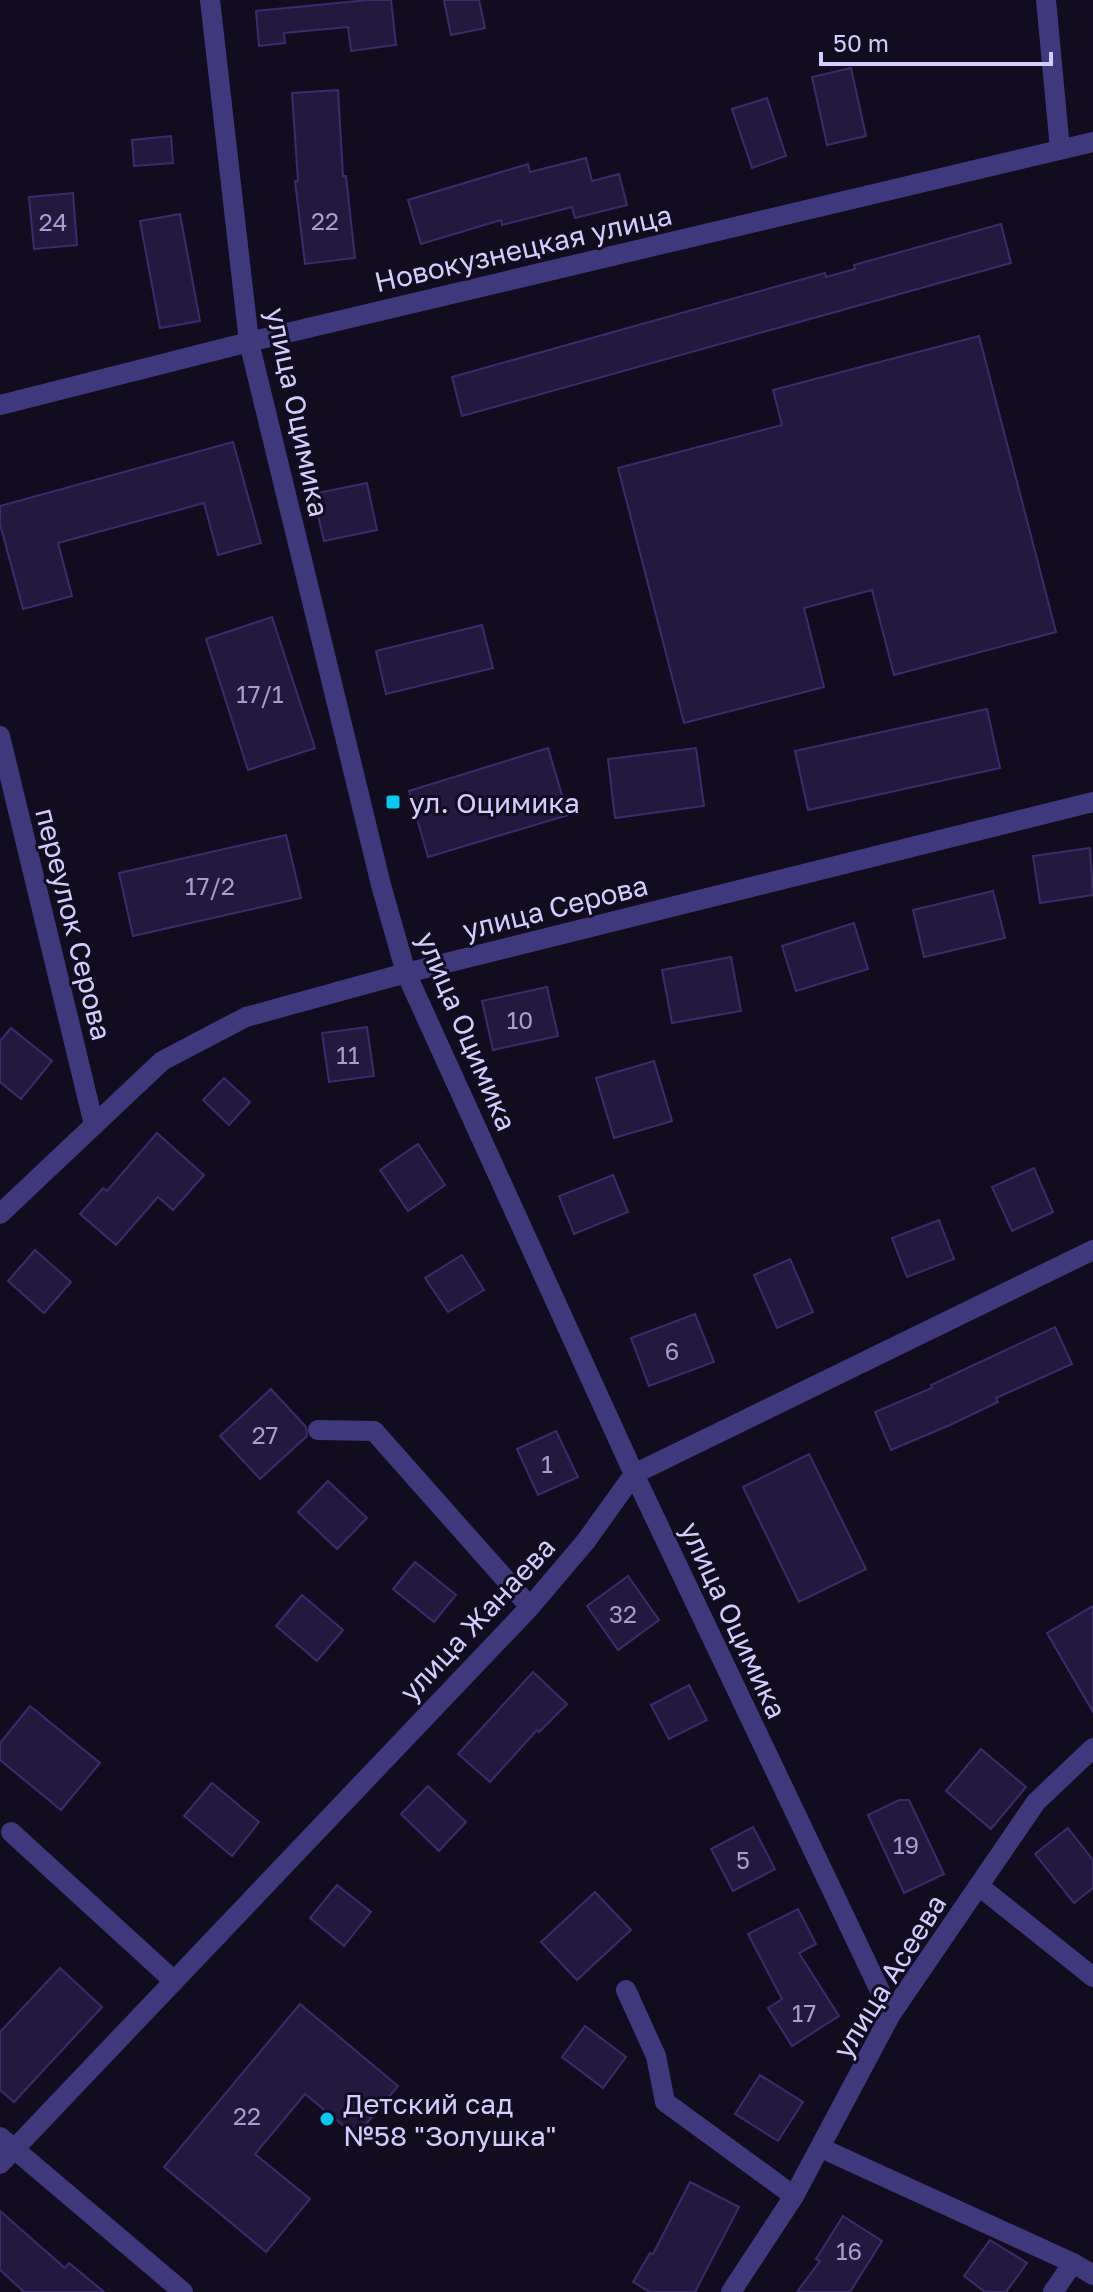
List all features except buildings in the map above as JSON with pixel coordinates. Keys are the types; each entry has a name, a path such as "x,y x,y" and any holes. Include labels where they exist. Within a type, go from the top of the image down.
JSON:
{"street":[{"name":"улица Оцимика","path":"210,0 249,342 381,885 406,973 634,1474 891,2014"},
{"path":"1046,0 1060,149"},
{"name":"Новокузнецкая улица","path":"0,405 249,342 1093,142"},
{"name":"переулок Серова","path":"0,736 94,1125"},
{"name":"улица Серова","path":"0,1214 162,1061 246,1017 406,973 1093,802"},
{"name":"улица Жанаева","path":"5,2150 174,1981 530,1607 586,1541 634,1474 1093,1250"},
{"path":"318,1430 374,1431 530,1607"},
{"name":"улица Асеева","path":"731,2292 794,2196 891,2014 1036,1802 1093,1748"},
{"path":"11,1832 174,1981"},
{"path":"979,1886 1093,1977"},
{"path":"626,1990 656,2056 665,2102 794,2196"},
{"path":"821,2148 1073,2263 1093,2275"},
{"path":"5,2150 183,2292"},
{"path":"1053,2292 1073,2263"}],"place":[{"name":"ул. Оцимика","path":"393,802"},
{"name":"Детский сад №58 \"Золушка\"","path":"327,2119"}]}
